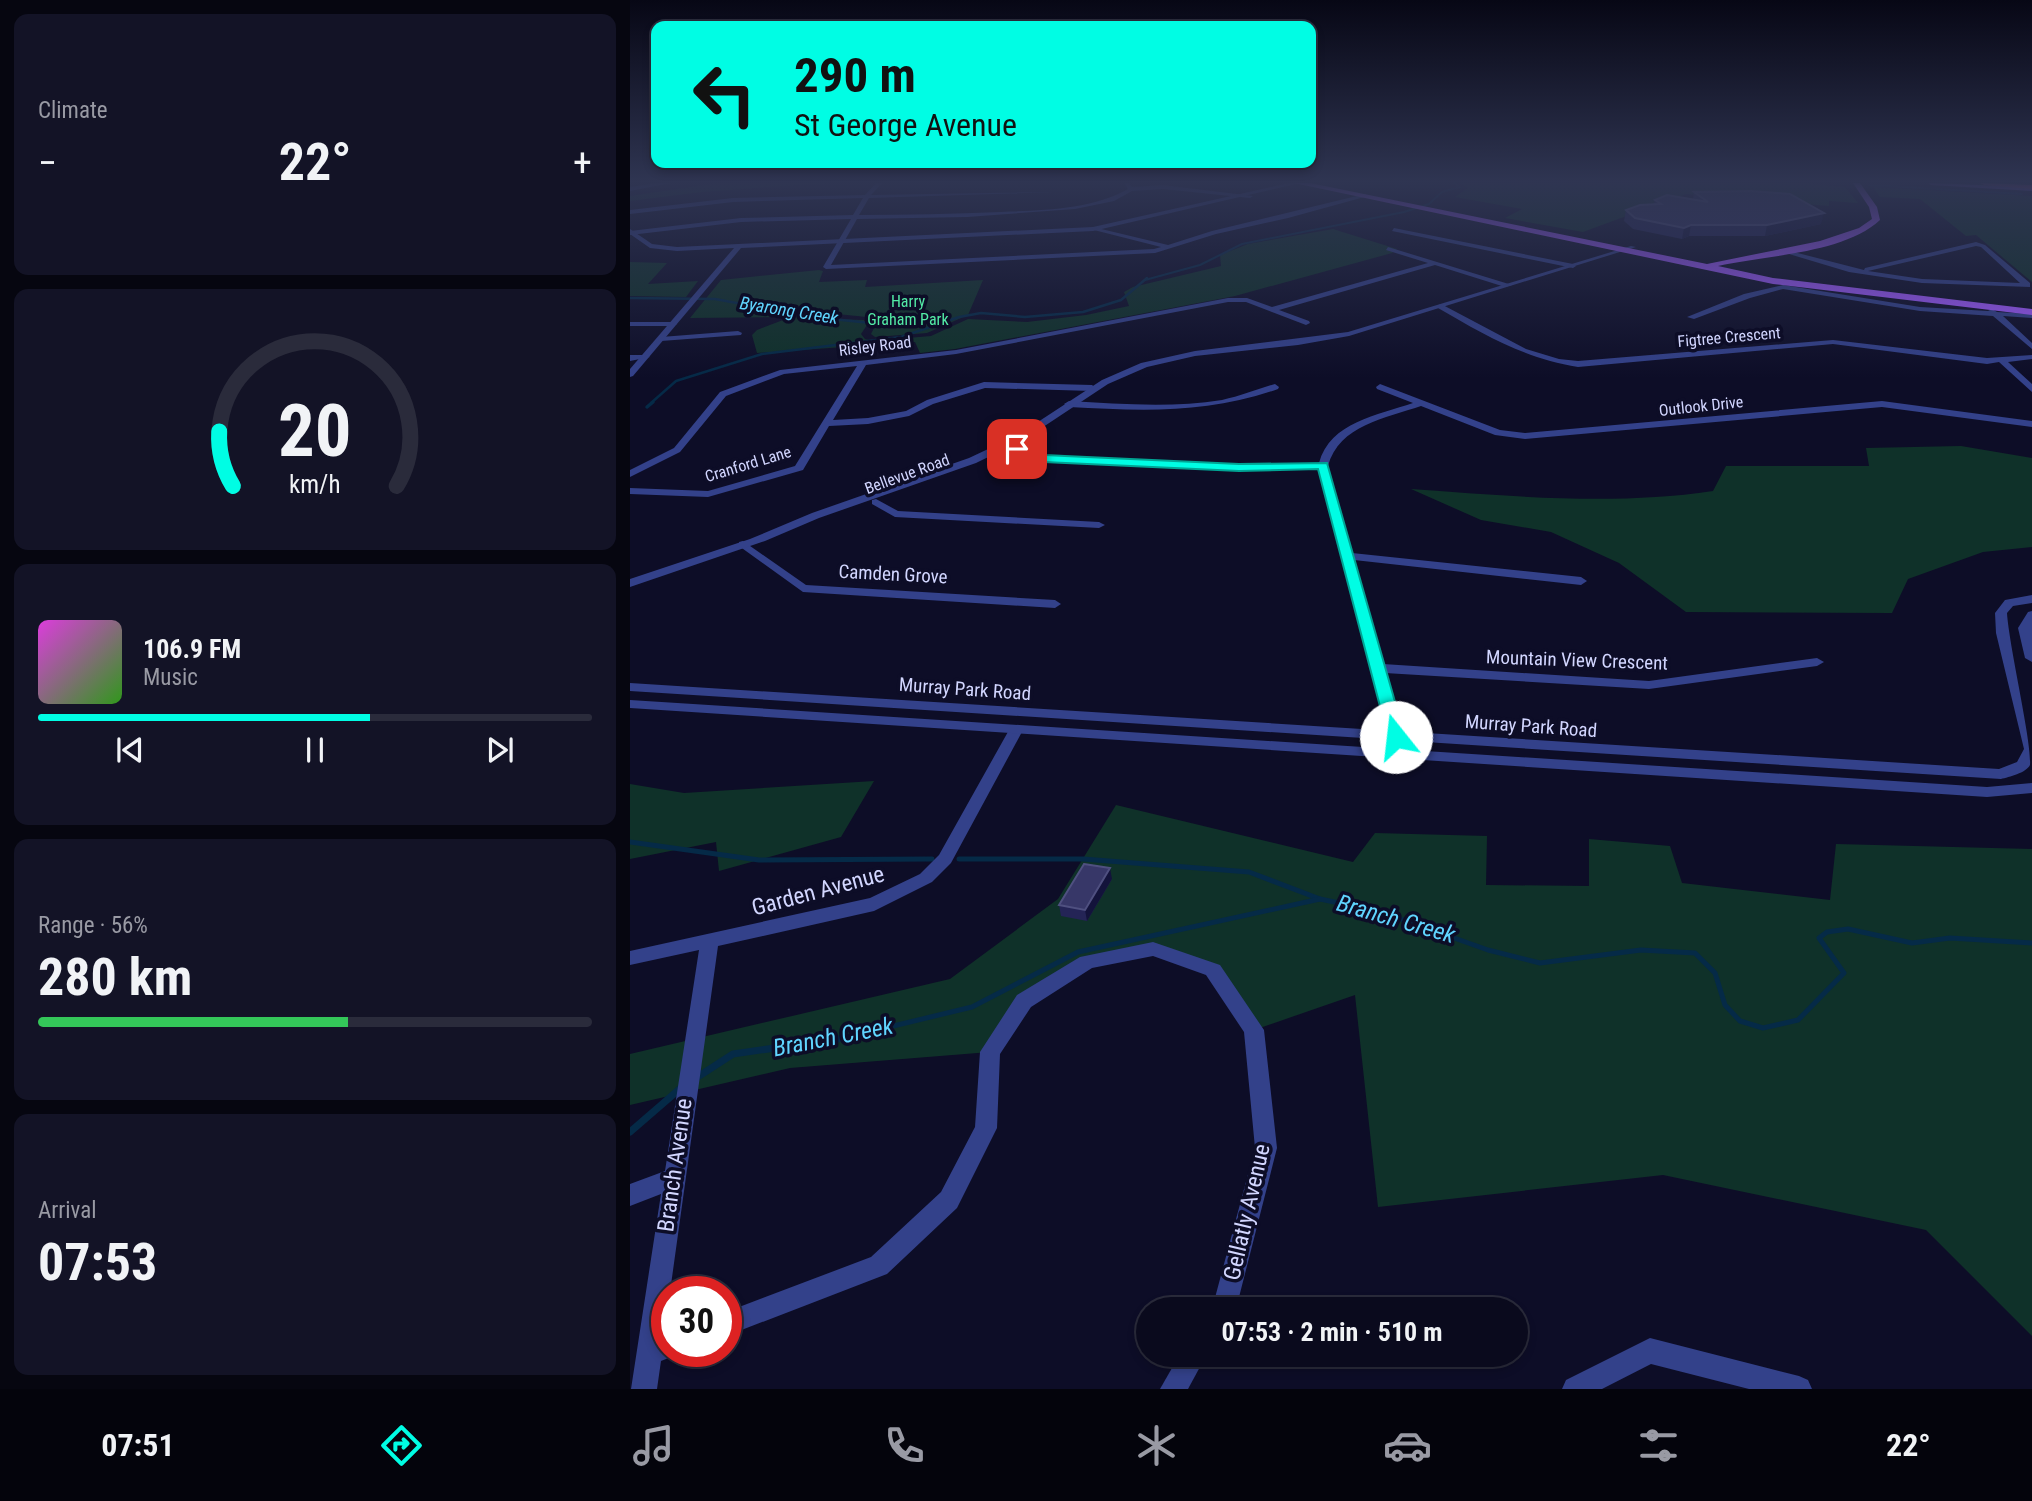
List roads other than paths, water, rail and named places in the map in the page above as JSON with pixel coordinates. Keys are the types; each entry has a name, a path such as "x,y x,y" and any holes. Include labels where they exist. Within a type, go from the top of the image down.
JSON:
{"main road":[{"path":"1631,248 1812,284 2032,312"},
{"path":"1631,248 1843,291 1992,310 2032,312"},
{"path":"1710,264 1786,248"},
{"path":"1710,264 1795,248"},
{"path":"1752,257 1734,265 1812,284"}],"street":[{"path":"630,374 737,248"},
{"path":"838,248 826,266 828,268 1150,252 1168,248"},
{"path":"1483,248 1573,266"},
{"name":"Bellevue Road","path":"748,542 876,502 1017,449 1038,436 1069,404 1092,388 1181,360 1320,344 1631,248"},
{"path":"1858,271 1959,248"},
{"path":"1782,251 1858,271 1929,281 2027,285 1985,248"},
{"path":"1388,249 1508,285"},
{"path":"1271,310 1435,263"},
{"path":"1691,317 1781,288 1920,309 1992,310 2032,347"},
{"name":"Risley Road","path":"630,474 677,450 723,394 783,372 956,352 1239,299 1271,310"},
{"name":"Figtree Crescent","path":"1441,306 1523,353 1549,362 1578,364 1833,342 2002,361 2032,357"},
{"path":"1271,310 1306,323"},
{"path":"630,324 673,324"},
{"path":"661,339 738,334"},
{"path":"630,358 646,357"},
{"path":"2002,361 2032,389"},
{"name":"Cranford Lane","path":"630,491 709,494 799,468 862,364"},
{"path":"828,423 868,421 909,413 930,402 984,385 1092,388"},
{"path":"1069,404 1177,409 1243,399 1275,387"},
{"name":"Outlook Drive","path":"1380,387 1498,433 1525,436 1882,404 2032,424"},
{"path":"1396,737 1323,466 1324,453 1342,432 1418,404"},
{"name":"Bellevue Road","path":"630,583 1005,446 1059,413"},
{"path":"1017,449 1044,458 1065,460 1239,467 1323,466"},
{"path":"876,502 895,513 914,516 1099,525"},
{"name":"Camden Grove","path":"748,542 803,589 1055,604"},
{"path":"1348,556 1581,581"},
{"path":"2001,774 2023,765 2031,749 2002,633 2001,613 2009,603 2032,599"},
{"path":"2032,615 2024,628 2032,658"},
{"name":"Mountain View Crescent","path":"1377,668 1649,685 1817,662"},
{"name":"Murray Park Road","path":"630,687 2001,774"},
{"path":"632,704 652,689"},
{"name":"Murray Park Road","path":"632,704 1987,792 2026,789"},
{"name":"Garden Avenue","path":"630,958 874,904 926,878 945,859 1016,730"},
{"path":"2001,774 2026,789"},
{"name":"Branch Avenue","path":"664,1276 672,1179 709,942"},
{"name":"Gellatly Avenue","path":"742,1318 879,1266 949,1200 986,1128 990,1052 1024,1001 1087,962 1153,949 1213,970 1254,1030 1266,1148 1227,1297"},
{"path":"630,1195 672,1179"},
{"path":"1575,1389 1650,1351 1799,1389"},
{"name":"Branch Avenue","path":"645,1389 652,1367"},
{"path":"1173,1389 1187,1367"}],"waterway":[{"name":"Byarong Creek","path":"1145,280 1200,265 1234,248"},
{"name":"Byarong Creek","path":"651,403 676,381 762,354 901,337 959,317 981,313 1025,317 1083,312 1121,300 1147,278"},
{"name":"Byarong Creek","path":"630,298 715,299 813,317 890,325 945,321"},
{"name":"Byarong Creek","path":"647,407 653,402"},
{"path":"630,842 759,860 932,859"},
{"path":"959,859 1083,859 1249,872 1320,899"},
{"name":"Branch Creek","path":"831,1041 972,1007 1078,952 1320,899"},
{"name":"Branch Creek","path":"1320,899 1378,911 1488,950 1540,963 1641,950 1695,953 1715,973 1725,1005 1740,1021 1763,1028 1798,1020 1844,973 1819,938 1827,932 1848,929 1912,943 1950,938 2032,943"},
{"name":"Branch Creek","path":"696,1078 733,1054 838,1039"},
{"name":"Branch Creek","path":"630,1132 682,1087"}],"park label":[{"name":"Harry Graham Park","path":"908,310"}]}
